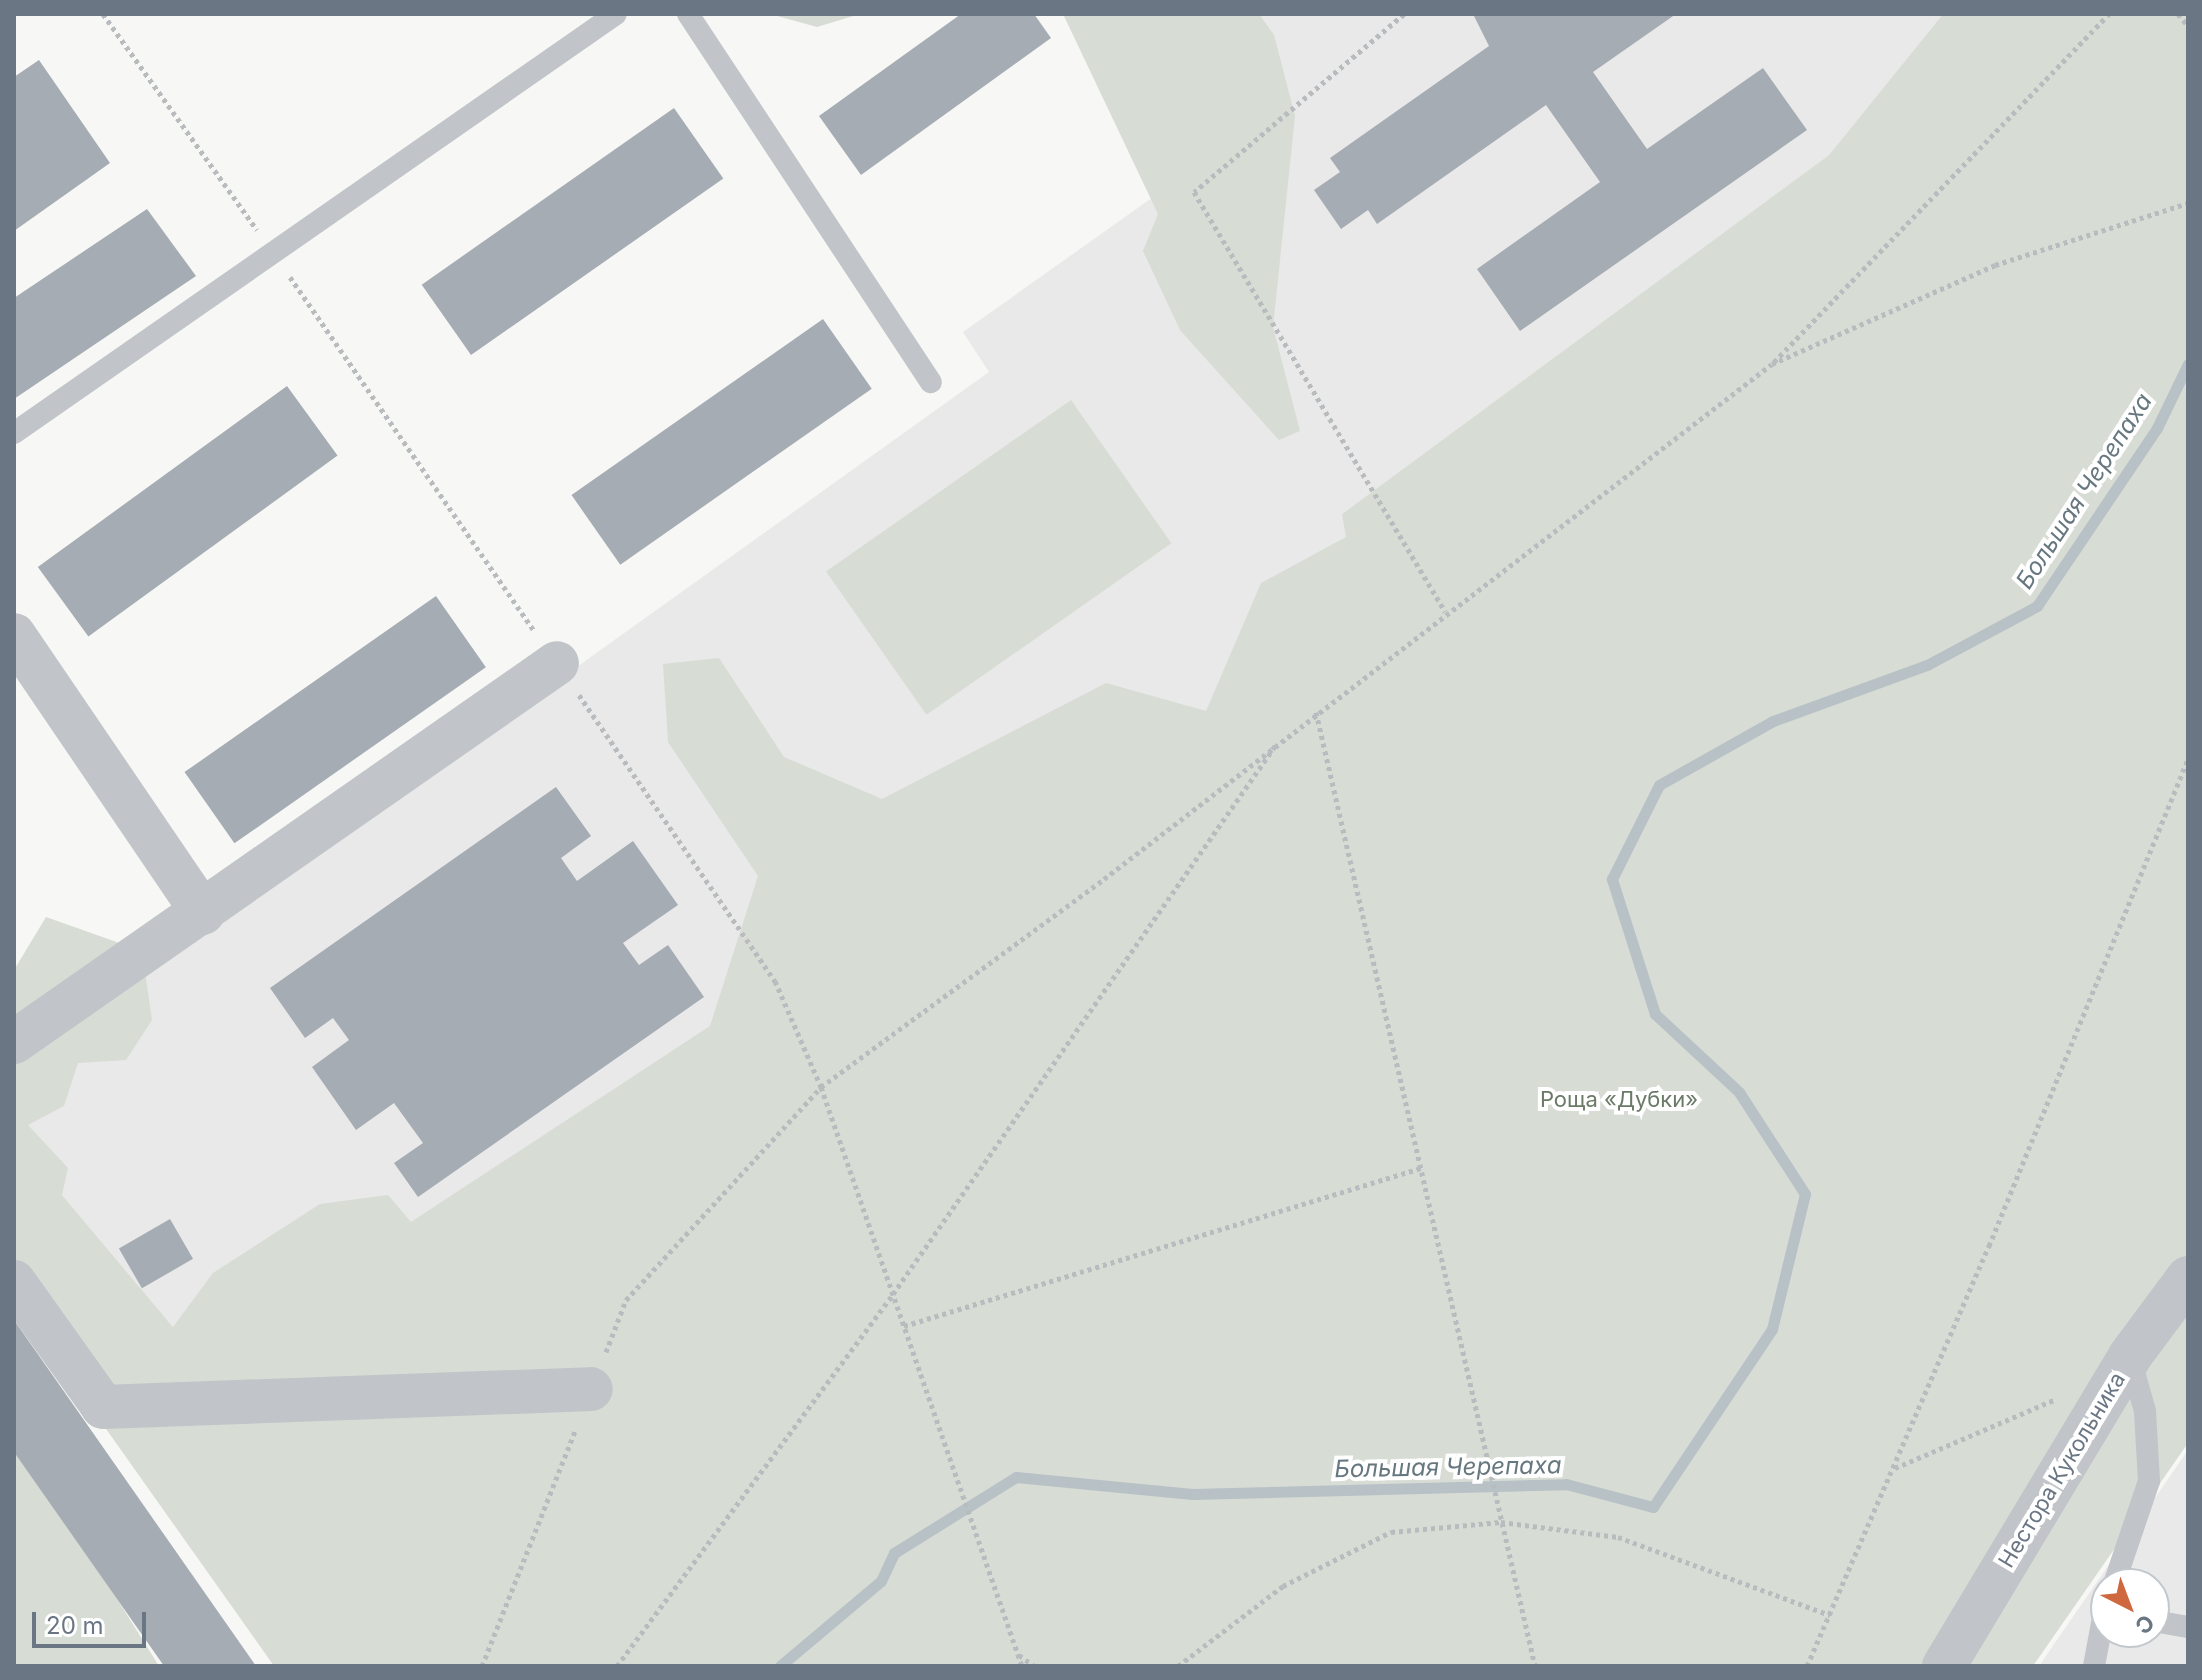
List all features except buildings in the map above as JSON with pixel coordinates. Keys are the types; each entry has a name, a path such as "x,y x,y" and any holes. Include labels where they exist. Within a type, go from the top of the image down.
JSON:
{"street":[{"path":"14,635 203,913"},
{"path":"14,1042 557,663"},
{"name":"Нестора Кукольника","path":"1944,1666 2130,1356 2188,1278"},
{"path":"14,1282 103,1407 591,1389"}],"lane":[{"path":"14,433 616,14"},
{"path":"688,14 931,382"},
{"path":"2119,1568 2149,1481 2145,1411 2130,1356"}],"path":[{"path":"103,14 273,252 775,981 821,1087 1022,1666"},
{"path":"1404,14 1194,192 1445,612"},
{"path":"482,1666 626,1300 821,1087 1772,364 2109,14"},
{"path":"2178,14 2188,26"},
{"path":"1772,364 1995,265 2188,203"},
{"path":"1316,712 1535,1666"},
{"path":"617,1666 893,1294 1279,741"},
{"path":"1807,1666 1894,1469 2188,759"},
{"path":"904,1326 1421,1168"},
{"path":"1894,1469 2064,1395"},
{"path":"1178,1666 1283,1586 1391,1532 1501,1522 1618,1537 1830,1615"},
{"path":"1018,1655 1034,1666"}],"shaded area":[{"path":"1085,14 1943,14 1829,155 1342,514 1401,616 332,1337 173,1327 14,1138 14,1070 989,372 963,332 1194,168"},
{"path":"2188,1450 2188,1666 2039,1666 2090,1592 2090,1648 2170,1648 2170,1568 2107,1568"}],"green space":[{"path":"770,14 860,14 817,27"},
{"path":"1063,14 1259,14 1274,35 1295,116 1273,327 1300,431 1279,440 1180,330 1143,251 1158,214"},
{"name":"Роща «Дубки»","path":"1943,14 2188,14 2188,1443 2101,1568 2090,1568 2090,1584 2033,1666 274,1666 14,1299 14,970 46,917 142,951 152,1020 126,1060 78,1063 64,1106 28,1125 68,1168 62,1195 173,1327 213,1273 320,1204 388,1195 411,1222 710,1026 758,876 668,742 663,664 719,658 784,757 882,799 1106,683 1206,711 1261,583 1346,537 1342,514 1829,155"},
{"path":"1071,400 1171,543 926,715 826,571"},
{"path":"14,1434 159,1666 14,1666"}],"waterway":[{"name":"Большая Черепаха","path":"780,1666 881,1581 894,1553 1016,1477 1192,1494 1566,1484 1653,1507 1772,1329 1805,1194 1739,1092 1655,1014 1612,879 1659,785 1773,721 1927,665 2037,606 2157,428 2188,364"}]}
